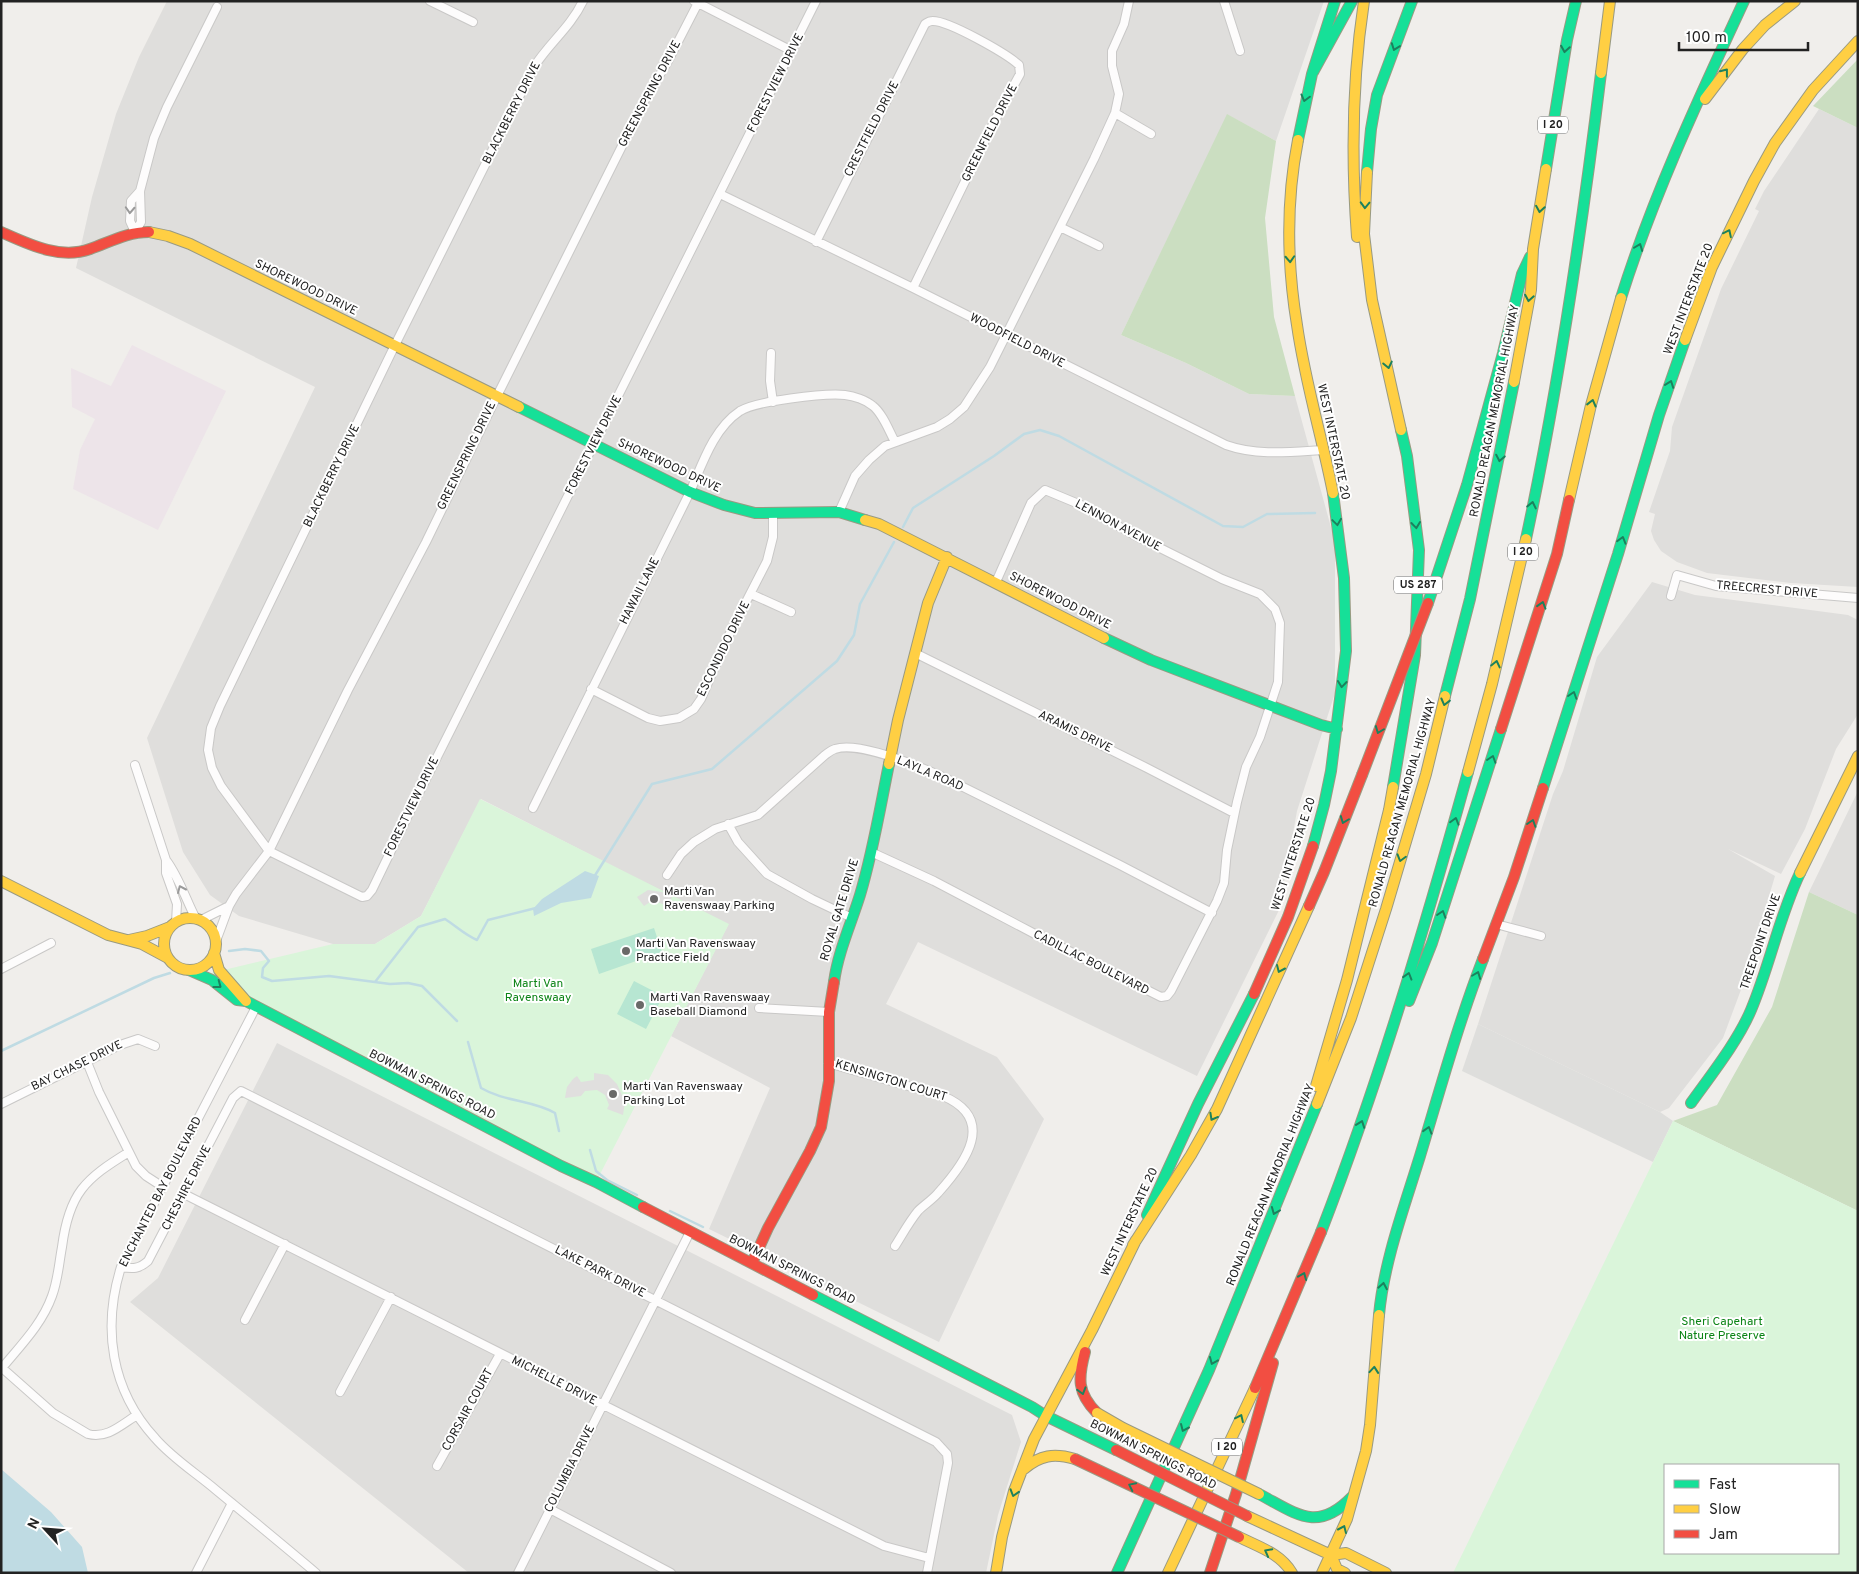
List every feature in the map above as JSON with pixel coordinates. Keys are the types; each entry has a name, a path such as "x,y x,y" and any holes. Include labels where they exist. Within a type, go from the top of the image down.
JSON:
{"main road":[{"name":"WEST INTERSTATE 20","path":"996,1573 1002,1537 1014,1491 1034,1439 1092,1330 1204,1091 1256,990 1289,912 1315,839 1328,789 1346,652 1342,562 1336,514 1301,351 1292,298 1290,246 1292,171 1302,110 1322,35 1335,1"},
{"path":"1313,72 1352,1"},
{"path":"1364,1 1354,78 1351,148 1357,242 1366,256"},
{"name":"US 287","path":"1293,1165 1347,980 1389,810 1415,655 1418,550 1407,456 1372,300 1366,256 1365,221 1370,129 1377,95 1412,1"},
{"name":"RONALD REAGAN MEMORIAL HIGHWAY","path":"1117,1573 1209,1370 1351,1018 1426,774 1470,599 1493,496 1531,290 1533,250 1567,40 1576,1"},
{"name":"I 20","path":"1168,1573 1285,1321 1335,1197 1374,1090 1471,764 1519,568 1546,438 1566,326 1591,157 1610,1"},
{"path":"1374,1090 1432,943 1558,554 1591,405 1632,264 1686,126 1744,1"},
{"path":"1686,126 1743,49 1765,25 1795,1"},
{"name":"WEST INTERSTATE 20","path":"1322,1573 1347,1519 1366,1451 1381,1297 1386,1269 1467,1000 1496,924 1547,777 1618,554 1659,415 1712,267 1754,181 1775,143 1813,90 1858,41"},
{"name":"SHOREWOOD DRIVE","path":"1,232 46,250 76,253 92,249 135,232 167,235 190,244 690,492 724,505 755,513 840,512 880,524 1151,660 1321,725 1337,729"},
{"path":"1133,1245 1227,1091 1238,1060 1324,872 1428,603 1467,485 1503,353 1522,274 1533,250"},
{"name":"ROYAL GATE DRIVE","path":"752,1263 768,1228 810,1151 820,1127 829,1081 829,1012 837,961 860,894 871,852 898,720 928,603 947,557"},
{"name":"TREEPOINT DRIVE","path":"1691,1103 1726,1054 1751,1011 1789,896 1858,756"},
{"path":"1,881 108,936 152,948 174,964 189,970 198,969 206,964 214,953 216,941 208,925 198,919 184,918 147,936 126,940"},
{"path":"168,958 164,942 166,934 173,924"},
{"name":"BOWMAN SPRINGS ROAD","path":"214,953 220,972 242,994 246,1001"},
{"name":"BOWMAN SPRINGS ROAD","path":"189,970 212,980 237,1000 246,1001 552,1162 596,1182 1032,1407 1046,1416 1247,1516 1331,1555"},
{"path":"1210,1573 1234,1502 1285,1321"},
{"path":"1092,1330 1081,1366 1079,1382 1082,1395 1088,1405 1097,1413 1123,1428 1300,1515 1318,1519 1338,1512 1356,1492"},
{"path":"1022,1470 1033,1460 1047,1455 1060,1454 1075,1458 1275,1556 1289,1565 1292,1573"},
{"path":"1345,1573 1337,1569 1331,1555 1346,1552 1386,1573"},
{"path":"1113,1573 1126,1555"}],"street":[{"path":"430,1 473,22"},
{"name":"BLACKBERRY DRIVE","path":"372,890 367,896 357,895 269,851 221,786 212,768 208,750 211,728 395,345 534,67 544,52 575,17 583,1"},
{"name":"FORESTVIEW DRIVE","path":"372,890 414,802 816,1"},
{"path":"840,512 855,476 869,460 885,446 937,427 964,407 990,367 1115,113 1119,94 1112,66 1112,52 1124,24 1129,1"},
{"path":"1224,1 1240,51"},
{"path":"697,2 792,51"},
{"name":"GREENSPRING DRIVE","path":"216,941 229,906 236,894 269,851 348,690 426,542 496,396 648,94 667,63 697,2"},
{"path":"135,232 141,222 140,191 154,138 167,107 217,6"},
{"name":"CRESTFIELD DRIVE","path":"816,242 919,35 925,24 933,21"},
{"name":"GREENFIELD DRIVE","path":"913,288 995,120 1020,74 1020,68 1011,58 960,30 942,22 933,21"},
{"path":"1115,113 1151,134"},
{"name":"WOODFIELD DRIVE","path":"720,194 1006,334 1226,445 1242,451 1262,453 1323,450"},
{"path":"1060,227 1100,246"},
{"path":"771,353 770,381 773,402"},
{"name":"HAWAII LANE","path":"533,808 712,445 727,423 740,411 758,404 821,396 846,395 864,400 878,411 895,442"},
{"name":"LENNON AVENUE","path":"996,582 1031,503 1045,490 1081,505 1134,535 1222,579 1260,594 1275,609 1278,616"},
{"name":"ESCONDIDO DRIVE","path":"591,689 648,718 660,721 679,718 694,709 766,561 773,537 774,513"},
{"name":"TREECREST DRIVE","path":"1671,596 1677,575 1716,586 1858,598"},
{"name":"ESCONDIDO DRIVE","path":"751,594 791,612"},
{"name":"CADILLAC BOULEVARD","path":"871,852 934,881 1033,934 1161,997 1167,996 1172,991 1212,912 1224,883 1227,850 1234,813 1246,767 1271,706 1278,682 1280,623 1278,616"},
{"name":"ARAMIS DRIVE","path":"915,653 1138,763 1234,813"},
{"name":"LAYLA ROAD","path":"667,875 681,854 694,842 715,828 758,815 821,757 836,748 854,749 911,763 940,776 1212,912"},
{"path":"136,765 166,860 198,919"},
{"path":"728,824 738,842 767,874 812,899 852,918"},
{"path":"166,860 166,873 177,904 173,924"},
{"name":"GREENSPRING DRIVE","path":"198,919 212,916 229,906"},
{"path":"1496,924 1541,936"},
{"path":"1,969 51,943"},
{"name":"ENCHANTED BAY BOULEVARD","path":"256,1007 121,1267 112,1305 111,1325 114,1356 136,1415 160,1443 316,1573"},
{"path":"759,1008 829,1012"},
{"name":"BAY CHASE DRIVE","path":"1,1104 120,1044 131,1040 144,1041 155,1046"},
{"path":"87,1062 99,1092 136,1166 146,1176 163,1187"},
{"name":"KENSINGTON COURT","path":"828,1063 943,1096 953,1100 964,1109 970,1118 974,1136 967,1155 956,1172 937,1194 918,1211 895,1246"},
{"name":"CHESHIRE DRIVE","path":"121,1267 132,1269 141,1267 148,1261 233,1098 240,1091"},
{"name":"LAKE PARK DRIVE","path":"240,1091 936,1442 947,1454 948,1463 929,1558"},
{"path":"129,1152 96,1173 75,1199 66,1223 56,1286 52,1297 43,1317 2,1367 54,1413 88,1434 94,1436 107,1434 136,1415"},
{"name":"MICHELLE DRIVE","path":"184,1194 884,1546 929,1558"},
{"name":"COLUMBIA DRIVE","path":"518,1573 690,1232"},
{"path":"246,1320 285,1244"},
{"path":"340,1392 391,1297"},
{"name":"CORSAIR COURT","path":"437,1466 500,1354"},
{"path":"196,1573 232,1503"},
{"path":"550,1508 671,1573"},
{"path":"927,1573 929,1558"}],"shaded area":[{"path":"167,1 1324,1 1276,141 1228,115 1121,335 1186,363 1249,394 1295,396 1335,542 1335,693 1297,811 1279,910 1197,1076 918,942 886,1004 997,1057 1044,1119 939,1342 709,1229 770,1088 671,1036 728,925 481,799 421,916 375,944 333,944 239,916 210,895 183,852 147,738 315,387 76,268 92,197 116,114 139,57"},
{"path":"1819,109 1858,128 1858,587 1791,583 1707,573 1677,562 1661,551 1651,531 1655,514 1649,512 1670,451 1672,427 1721,289 1759,211 1755,209 1764,191"},
{"path":"132,345 226,391 158,530 73,489 80,450 95,419 72,407 71,368 111,386"},
{"path":"1652,582 1695,595 1848,615 1858,620 1858,714 1836,749 1805,829 1781,874 1728,849 1775,876 1742,987 1723,1038 1669,1108 1660,1112 1478,1024 1553,794 1563,771 1597,657"},
{"path":"1858,791 1858,915 1809,892"},
{"name":"Marti Van Ravenswaay Parking","path":"648,890 662,892 672,897 667,906 653,900 644,906 637,897"},
{"path":"1478,1024 1660,1112 1673,1121 1653,1162 1462,1071"},
{"path":"277,1043 1012,1415 1021,1442 998,1515 986,1573 469,1573 130,1302 158,1278"},
{"name":"Marti Van Ravenswaay Parking Lot","path":"594,1073 608,1075 617,1084 625,1102 623,1115 607,1109 609,1105 605,1095 597,1090 585,1091 581,1096 565,1098 567,1087 573,1079 577,1076 581,1082 594,1080"}],"green space":[{"path":"1858,59 1858,128 1813,106"},
{"path":"1227,114 1276,141 1265,218 1274,317 1295,396 1249,394 1186,363 1121,335"},
{"name":"Marti Van Ravenswaay","path":"480,799 729,924 596,1182 207,974 333,944 375,944 421,916"},
{"path":"1809,892 1858,915 1858,1211 1673,1121 1717,1105 1772,1007"},
{"name":"Marti Van Ravenswaay Practice Field","path":"654,928 662,952 599,974 591,949"},
{"name":"Marti Van Ravenswaay Baseball Diamond","path":"634,981 663,996 646,1029 617,1014"},
{"name":"Sheri Capehart Nature Preserve","path":"1673,1121 1858,1211 1858,1573 1453,1573"}],"water":[{"path":"585,871 599,876 591,898 561,903 534,916 533,909 542,899"},
{"path":"1,1469 51,1512 82,1547 88,1573 1,1573"}],"waterway":[{"path":"903,527 913,508 994,456 1024,434 1040,430 1059,436 1223,526 1243,527 1267,514 1315,513"},
{"path":"594,877 652,784 712,769 837,661 854,635 860,604 894,542"},
{"path":"375,982 418,927 445,919 477,940 488,920 536,908"},
{"path":"229,951 245,949 261,951 269,961 263,968 262,977 272,981 329,976 422,986 457,1021"},
{"path":"1,1051 154,978 170,973"},
{"path":"468,1042 481,1088 490,1093 555,1113 559,1131"},
{"path":"590,1150 596,1171 607,1180 637,1195"},
{"path":"670,1211 703,1227"}],"traffic: fast":[{"path":"1298,140 1312,74 1335,1"},
{"path":"1313,72 1352,1"},
{"path":"1367,172 1371,129 1377,95 1412,1"},
{"path":"1546,169 1567,40 1576,1"},
{"path":"1621,298 1662,185 1744,1"},
{"path":"1526,539 1569,307 1601,73"},
{"path":"1428,603 1467,485 1503,353 1522,274 1530,257"},
{"path":"1543,788 1618,554 1659,415 1685,340"},
{"path":"1445,696 1470,599 1514,382"},
{"path":"519,407 690,492 724,505 755,513 839,512 865,520"},
{"path":"1393,787 1415,655 1419,550 1407,456 1401,430"},
{"path":"1313,846 1331,771 1346,651 1344,578 1333,493"},
{"path":"1104,638 1151,660 1321,725 1337,729"},
{"path":"1409,1001 1432,943 1501,729"},
{"path":"834,982 842,949 869,863 889,764"},
{"path":"1321,1232 1382,1061 1468,772"},
{"path":"1691,1103 1724,1058 1746,1022 1758,993 1786,907 1800,873"},
{"path":"1379,1315 1385,1275 1395,1235 1457,1032 1483,959"},
{"path":"189,970 212,980 237,1000 246,1001 643,1207"},
{"path":"1147,1215 1198,1104 1254,994"},
{"path":"1117,1573 1209,1370 1317,1104"},
{"path":"813,1295 1032,1407 1046,1416 1116,1450"},
{"path":"1259,1494 1296,1513 1317,1517 1328,1515 1340,1508 1352,1497"}],"traffic: slow":[{"path":"1357,237 1353,148 1357,60 1364,1"},
{"path":"1601,73 1610,1"},
{"path":"1705,99 1743,49 1765,25 1795,1"},
{"path":"1685,340 1712,267 1754,181 1775,143 1813,90 1858,41"},
{"path":"1298,140 1291,186 1289,232 1291,279 1304,367 1333,493"},
{"path":"1514,382 1531,290 1533,249 1546,169"},
{"path":"1367,172 1364,234 1372,300 1401,430"},
{"path":"149,232 190,244 519,407"},
{"path":"1569,500 1591,405 1621,298"},
{"path":"865,520 879,524 1104,638"},
{"path":"1468,772 1492,684 1526,539"},
{"path":"889,764 898,720 928,603 947,557"},
{"path":"1317,1104 1351,1018 1386,909 1426,774 1445,696"},
{"path":"1800,873 1858,756"},
{"path":"1316,1086 1347,980 1393,787"},
{"path":"1,881 108,935 142,944 168,958"},
{"path":"1133,1245 1191,1155 1217,1109 1309,906"},
{"path":"190,918 200,920 208,926 214,934 216,944 214,954 208,962 200,968 190,970 180,968 172,962 166,954 164,944 166,934 172,926 180,920 190,918"},
{"path":"129,940 147,936 170,927"},
{"path":"214,953 219,970 246,1001"},
{"path":"996,1573 1002,1537 1014,1491 1034,1439 1092,1330 1136,1240"},
{"path":"1322,1573 1347,1519 1366,1451 1370,1425 1379,1315"},
{"path":"1168,1573 1255,1388"},
{"path":"1097,1413 1123,1428 1259,1494"},
{"path":"1024,1469 1030,1464 1048,1456 1075,1459"},
{"path":"1247,1516 1331,1555"},
{"path":"1239,1537 1275,1555 1292,1573"},
{"path":"1331,1555 1346,1553 1386,1573"},
{"path":"1331,1555 1337,1569 1345,1573"}],"traffic: jam":[{"path":"1,232 44,249 67,253 79,252 126,236 149,232"},
{"path":"1501,729 1557,554 1569,500"},
{"path":"1362,775 1428,603"},
{"path":"1309,906 1362,775"},
{"path":"1483,959 1514,877 1543,788"},
{"path":"1254,994 1288,917 1313,846"},
{"path":"752,1263 768,1228 821,1127 829,1081 829,1012 834,982"},
{"path":"643,1207 813,1295"},
{"path":"1255,1388 1321,1232"},
{"path":"1085,1352 1080,1377 1081,1385 1086,1399 1097,1413"},
{"path":"1210,1573 1236,1494 1273,1363"},
{"path":"1116,1450 1247,1516"},
{"path":"1075,1459 1239,1537"}],"place":[{"name":"Marti Van Ravenswaay Parking","path":"654,899"},
{"name":"Marti Van Ravenswaay Practice Field","path":"626,951"},
{"name":"Marti Van Ravenswaay Baseball Diamond","path":"640,1005"},
{"name":"Marti Van Ravenswaay Parking Lot","path":"613,1094"}]}
